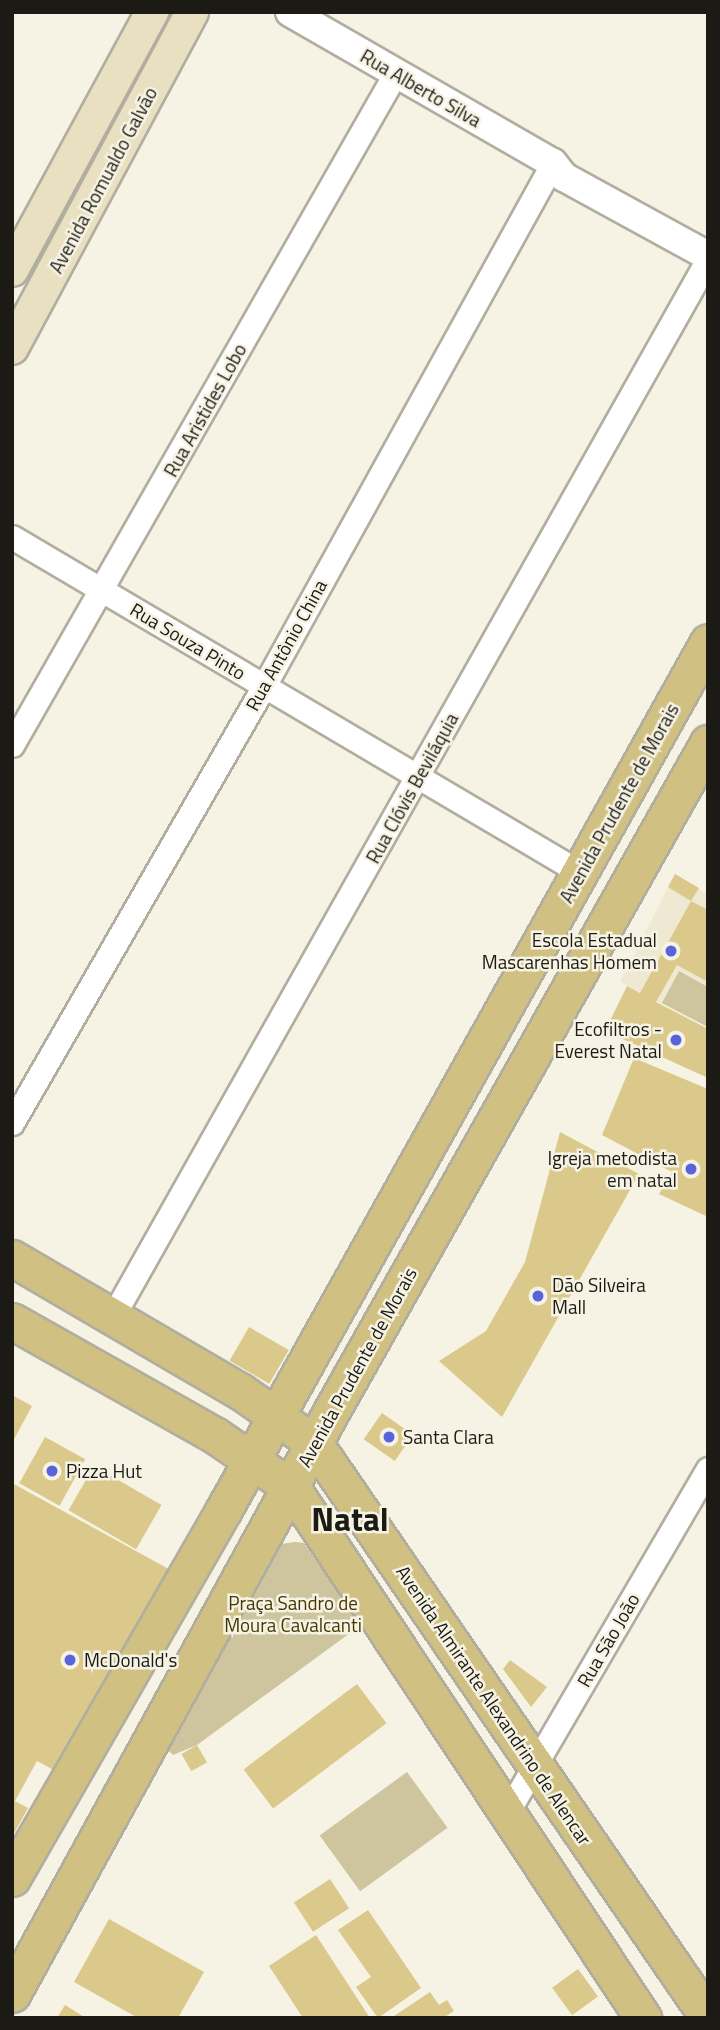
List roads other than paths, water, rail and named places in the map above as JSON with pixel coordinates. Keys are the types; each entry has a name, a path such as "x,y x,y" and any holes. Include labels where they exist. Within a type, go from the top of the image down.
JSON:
{"main road":[{"name":"Avenida Romualdo Galvão","path":"12,270 152,12"},
{"name":"Avenida Romualdo Galvão","path":"12,348 192,12"},
{"name":"Avenida Prudente de Morais","path":"12,1878 581,873 708,642"},
{"name":"Avenida Prudente de Morais","path":"12,1994 292,1488 314,1443 708,743"},
{"name":"Avenida Almirante Alexandrino de Alencar","path":"12,1258 276,1413 314,1443 708,2017"},
{"path":"12,1321 250,1459 292,1488 643,2018"},
{"path":"610,1968 651,1935"}],"street":[{"name":"Rua Alberto Silva","path":"290,12 553,163 564,177 708,257"},
{"name":"Rua Aristides Lobo","path":"12,745 103,591 395,74"},
{"name":"Rua Alberto Silva","path":"553,163 574,162 708,238"},
{"name":"Rua Antônio China","path":"12,1123 264,686 553,163"},
{"name":"Rua Clóvis Beviláquia","path":"113,1316 419,776 708,257"},
{"name":"Rua Souza Pinto","path":"12,537 581,873"},
{"name":"Rua São João","path":"508,1811 708,1469"}],"place":[{"name":"Escola Estadual Mascarenhas Homem","path":"671,951"},
{"name":"Ecofiltros - Everest Natal","path":"676,1040"},
{"name":"Igreja metodista em natal","path":"691,1169"},
{"name":"Dão Silveira Mall","path":"538,1296"},
{"name":"Santa Clara","path":"389,1437"},
{"name":"Pizza Hut","path":"52,1471"},
{"name":"McDonald's","path":"70,1660"}],"district":[{"name":"Natal","path":"350,1520"}],"park label":[{"name":"Praça Sandro de Moura Cavalcanti","path":"293,1614"}]}
